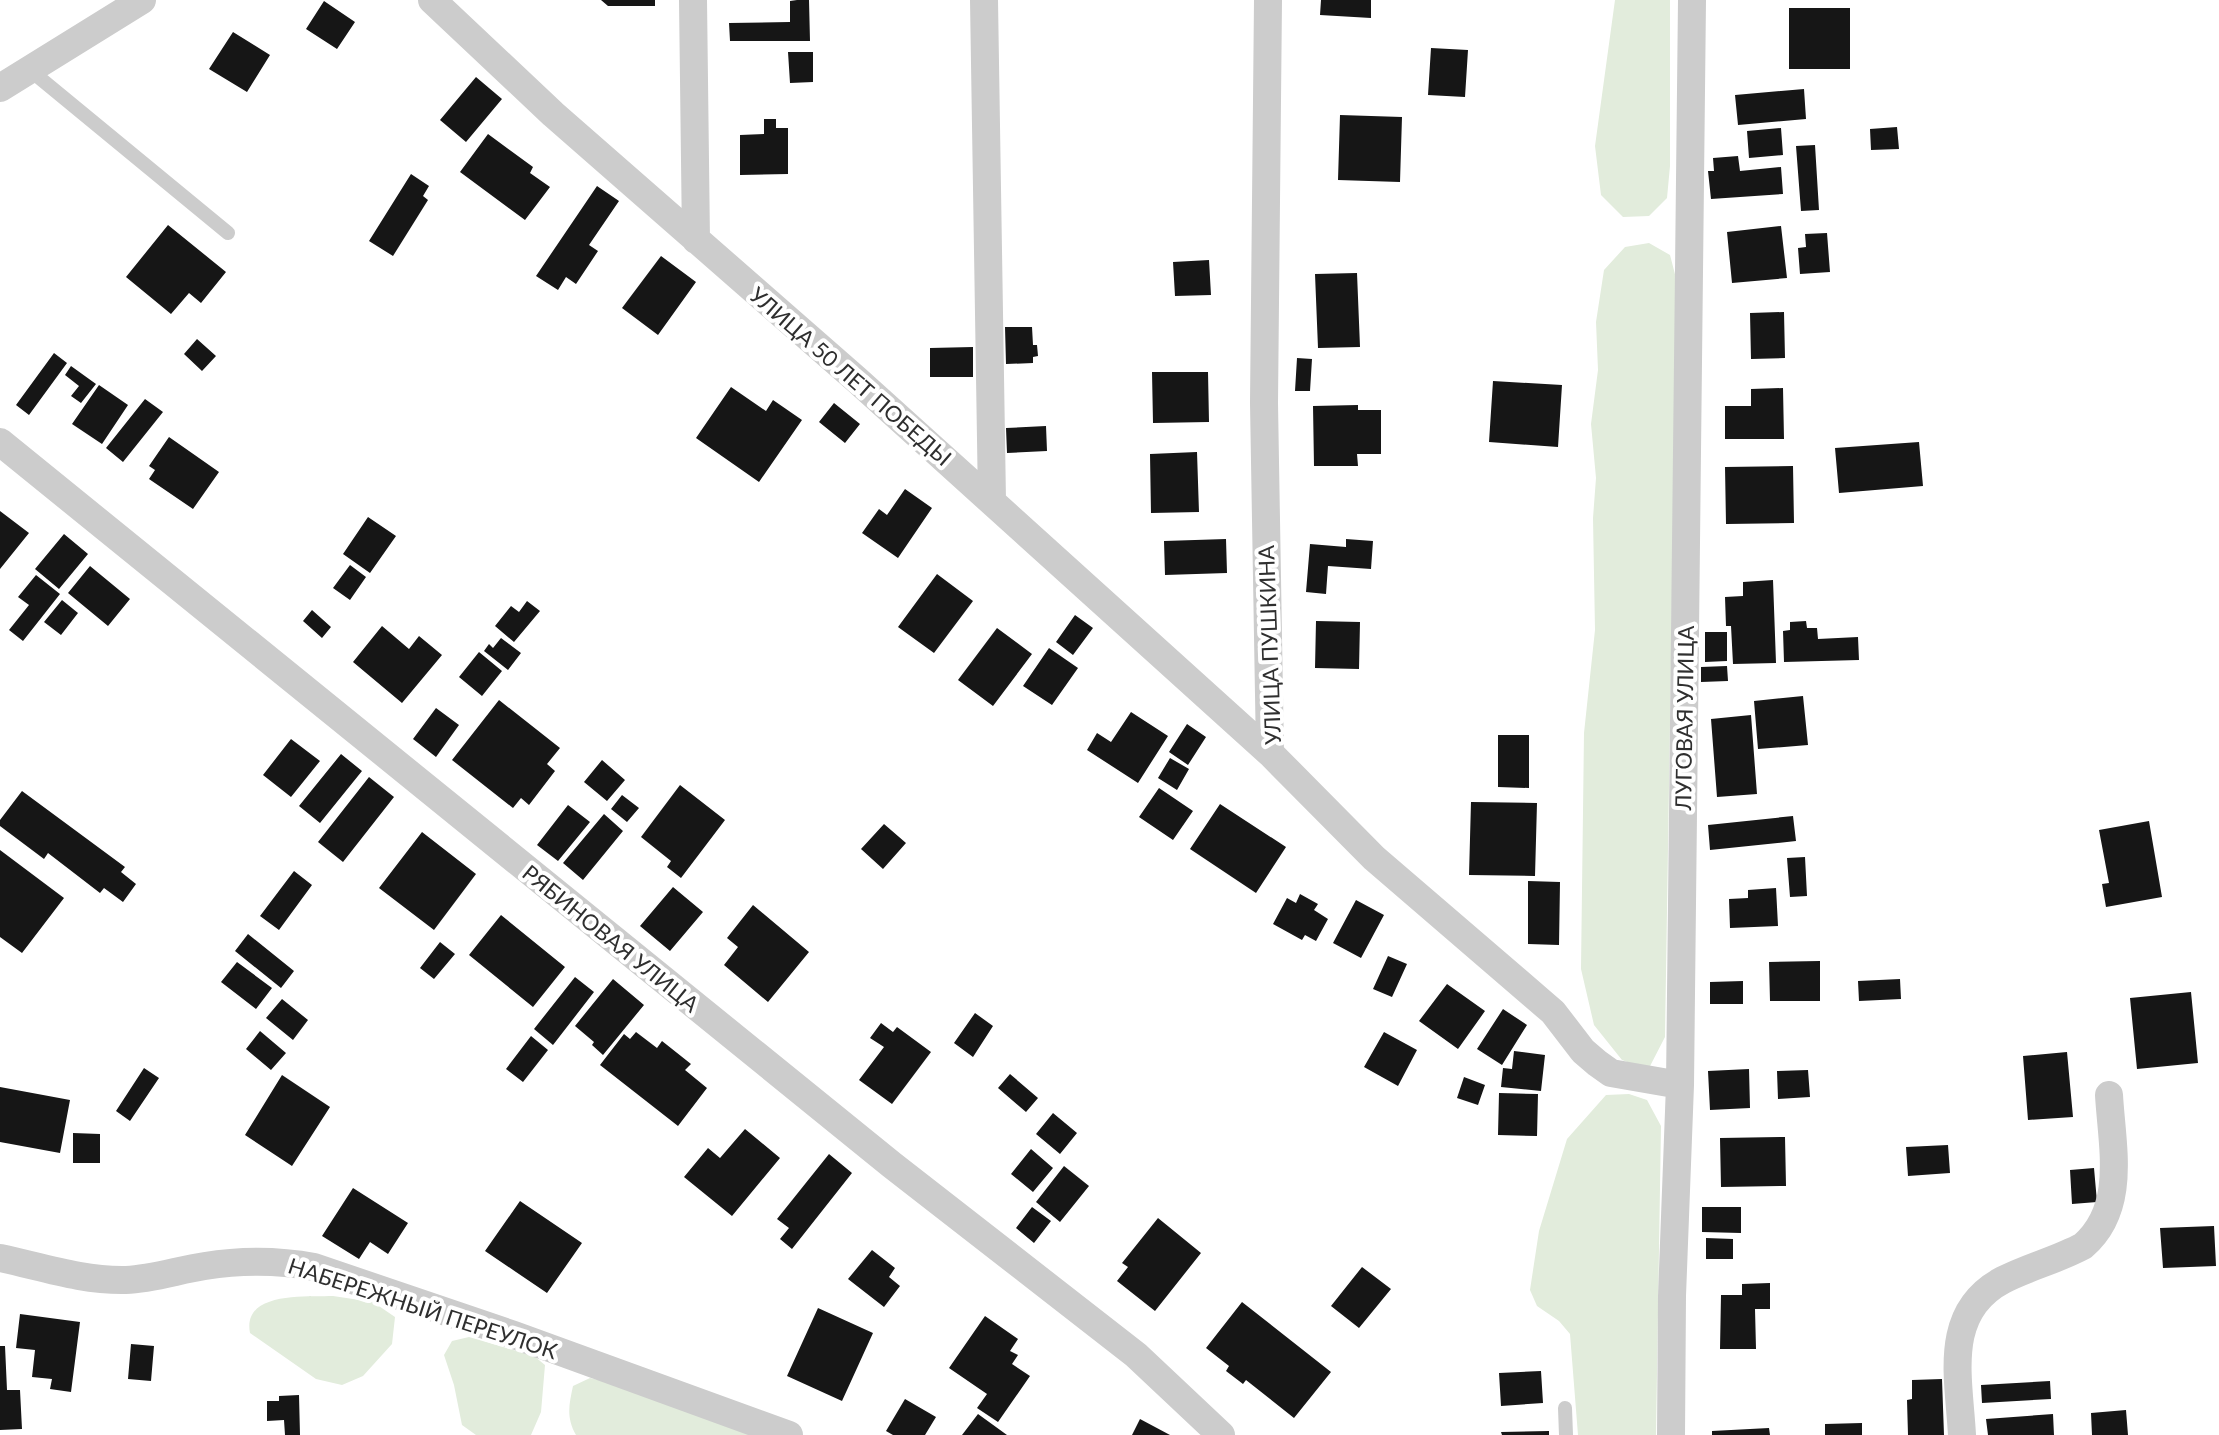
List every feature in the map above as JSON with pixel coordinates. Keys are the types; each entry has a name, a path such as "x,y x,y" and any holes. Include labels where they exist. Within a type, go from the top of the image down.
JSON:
{"street":[{"path":"0,88 142,0"},
{"name":"УЛИЦА 50 ЛЕТ ПОБЕДЫ","path":"432,0 553,114 992,501 1270,753"},
{"path":"693,0 696,240"},
{"path":"984,0 992,501"},
{"name":"УЛИЦА ПУШКИНА","path":"1268,0 1264,403 1270,753 1374,858 1553,1012 1583,1051 1597,1063 1611,1073 1680,1085"},
{"name":"ЛУГОВАЯ УЛИЦА","path":"1671,1435 1672,1296 1680,1085 1692,0"},
{"name":"РЯБИНОВАЯ УЛИЦА","path":"0,442 892,1165 1136,1355 1221,1435"},
{"path":"1962,1435 1958,1345 1962,1325 1975,1300 2005,1279 2083,1246 2092,1239 2107,1215 2114,1190 2109,1095"},
{"name":"НАБЕРЕЖНЫЙ ПЕРЕУЛОК","path":"0,1258 94,1279 130,1280 257,1260 314,1267 514,1335 789,1435"}],"lane":[{"path":"30,70 228,233"},
{"path":"1565,1408 1566,1435"}],"green space":[{"path":"1615,0 1670,0 1670,166 1667,198 1649,216 1623,217 1601,195 1595,146"},
{"path":"1649,243 1670,255 1677,282 1665,1037 1648,1070 1622,1060 1594,1025 1581,969 1584,733 1595,630 1593,518 1596,478 1591,424 1598,370 1596,322 1604,270 1625,247"},
{"path":"1629,1094 1647,1100 1661,1126 1656,1435 1578,1435 1570,1334 1559,1321 1537,1306 1530,1290 1539,1231 1567,1139 1606,1095"},
{"path":"333,1296 373,1302 395,1317 392,1344 363,1376 342,1385 316,1379 250,1333 250,1319 266,1303 293,1297"},
{"path":"469,1337 534,1356 545,1365 541,1412 531,1435 476,1435 462,1425 444,1355 452,1341"},
{"path":"590,1378 624,1386 762,1435 576,1435 569,1411 573,1386"}],"building":[{"path":"601,0 655,0 655,6 608,6"},
{"path":"809,0 810,41 730,41 729,23 790,22 790,1"},
{"path":"1321,0 1371,0 1371,18 1320,15"},
{"path":"324,1 355,22 337,49 306,29"},
{"path":"1789,8 1850,8 1850,69 1789,69"},
{"path":"233,32 270,55 247,92 209,69"},
{"path":"1431,48 1468,50 1465,97 1428,95"},
{"path":"788,52 813,52 813,82 790,83"},
{"path":"476,77 502,99 466,142 440,120"},
{"path":"1804,89 1806,119 1738,125 1735,95"},
{"path":"1340,115 1402,117 1400,182 1338,180"},
{"path":"764,119 776,119 776,128 788,128 788,174 740,175 740,135 764,134"},
{"path":"1897,127 1899,149 1871,150 1870,129"},
{"path":"1781,128 1783,155 1749,158 1747,131"},
{"path":"488,134 533,167 530,173 550,187 525,220 460,172"},
{"path":"1815,145 1819,210 1801,211 1796,146"},
{"path":"1738,156 1740,171 1781,167 1783,194 1711,199 1708,171 1714,171 1713,158"},
{"path":"411,174 429,186 423,196 428,200 393,256 369,241"},
{"path":"597,186 619,201 589,245 598,251 576,284 566,277 558,290 536,276"},
{"path":"168,225 226,272 201,303 189,293 171,314 126,277"},
{"path":"1781,226 1787,278 1732,283 1727,232"},
{"path":"1827,233 1830,272 1800,274 1798,248 1806,247 1805,234"},
{"path":"661,256 696,282 658,335 622,308"},
{"path":"1209,260 1211,295 1175,296 1173,262"},
{"path":"1357,273 1360,347 1318,348 1315,274"},
{"path":"1784,312 1785,358 1751,359 1750,313"},
{"path":"1005,327 1032,327 1033,345 1037,345 1038,356 1033,357 1033,363 1006,364"},
{"path":"197,339 216,356 202,371 184,354"},
{"path":"973,347 973,377 930,377 930,348"},
{"path":"54,353 67,363 29,415 16,405"},
{"path":"1297,358 1312,359 1310,391 1295,391"},
{"path":"71,366 96,384 81,403 71,396 79,386 65,375"},
{"path":"1152,372 1208,372 1209,422 1153,423"},
{"path":"1493,381 1562,385 1558,447 1489,442"},
{"path":"99,385 128,405 102,444 72,424"},
{"path":"731,387 766,411 773,400 802,420 759,482 696,438"},
{"path":"1783,388 1784,439 1725,439 1725,406 1751,406 1751,389"},
{"path":"145,399 163,412 123,462 106,448"},
{"path":"834,403 860,424 845,443 819,422"},
{"path":"1358,405 1358,410 1381,410 1381,454 1357,454 1358,466 1314,466 1313,406"},
{"path":"1046,426 1047,451 1007,453 1006,428"},
{"path":"169,437 219,472 193,509 149,479 155,470 149,466"},
{"path":"1919,442 1923,486 1839,493 1835,448"},
{"path":"1197,452 1199,512 1151,513 1150,454"},
{"path":"1793,466 1794,523 1726,524 1725,467"},
{"path":"905,489 932,508 898,558 862,533 879,509 887,515"},
{"path":"0,511 29,533 0,569"},
{"path":"368,517 396,536 370,573 343,554"},
{"path":"64,534 88,554 59,589 35,569"},
{"path":"1226,539 1227,573 1165,575 1164,541"},
{"path":"1346,539 1373,541 1371,569 1328,566 1326,594 1306,592 1310,544 1346,547"},
{"path":"350,565 366,577 350,600 333,588"},
{"path":"90,566 130,599 108,626 68,593"},
{"path":"937,574 973,601 934,653 898,627"},
{"path":"36,575 60,594 23,641 9,630 29,605 18,597"},
{"path":"1773,580 1776,663 1733,664 1731,626 1726,626 1725,597 1743,596 1743,582"},
{"path":"62,600 78,613 61,635 44,622"},
{"path":"527,601 540,611 514,642 495,626 511,606 519,612"},
{"path":"312,610 331,627 322,638 303,621"},
{"path":"1075,615 1093,628 1073,655 1056,642"},
{"path":"1316,621 1360,622 1359,669 1315,668"},
{"path":"1806,621 1807,628 1817,628 1818,639 1858,637 1859,660 1784,662 1783,631 1790,630 1790,622"},
{"path":"382,626 409,649 419,636 442,655 402,703 353,662"},
{"path":"997,628 1032,654 993,706 958,680"},
{"path":"1705,632 1727,632 1727,661 1705,662"},
{"path":"501,638 521,653 508,670 484,651 489,644 493,648"},
{"path":"1049,648 1078,668 1052,705 1023,686"},
{"path":"479,652 502,671 482,696 459,677"},
{"path":"1727,666 1728,681 1701,682 1701,667"},
{"path":"1803,696 1808,745 1758,749 1754,701"},
{"path":"499,700 560,748 547,764 555,771 529,805 521,798 513,808 452,760"},
{"path":"436,708 459,725 436,757 413,739"},
{"path":"1131,712 1168,736 1138,783 1087,750 1097,733 1111,742"},
{"path":"1751,715 1757,794 1717,797 1711,719"},
{"path":"1187,724 1206,737 1188,765 1169,752"},
{"path":"1498,735 1529,735 1529,788 1498,787"},
{"path":"291,739 320,761 291,797 263,775"},
{"path":"341,754 362,771 320,823 299,806"},
{"path":"1170,758 1189,769 1177,790 1158,778"},
{"path":"602,760 625,780 607,801 584,782"},
{"path":"369,777 394,797 343,862 318,842"},
{"path":"680,785 725,820 681,878 667,867 671,861 641,837"},
{"path":"1159,788 1193,811 1173,840 1139,817"},
{"path":"22,791 125,867 121,872 136,884 123,902 104,888 100,893 48,853 44,859 0,826 0,820"},
{"path":"622,795 639,808 627,822 611,809"},
{"path":"1471,802 1537,803 1535,876 1469,875"},
{"path":"1220,804 1286,847 1256,893 1190,849"},
{"path":"568,805 590,822 558,861 537,845"},
{"path":"604,814 623,831 583,880 563,863"},
{"path":"1793,816 1796,841 1710,850 1708,825"},
{"path":"2149,821 2162,897 2106,907 2102,884 2109,883 2099,830"},
{"path":"884,824 906,843 883,869 861,849"},
{"path":"422,832 476,874 434,930 379,888"},
{"path":"0,850 64,898 22,953 0,937"},
{"path":"1805,857 1807,896 1790,897 1787,858"},
{"path":"294,871 312,885 279,930 260,916"},
{"path":"1528,881 1560,882 1559,945 1528,944"},
{"path":"673,887 703,912 670,951 640,926"},
{"path":"1776,888 1778,926 1730,928 1729,899 1748,898 1748,890"},
{"path":"1300,894 1318,904 1314,910 1328,919 1316,941 1305,935 1302,940 1273,924 1287,898 1296,903"},
{"path":"1356,900 1384,915 1361,958 1333,943"},
{"path":"753,905 809,952 768,1002 724,965 738,947 727,938"},
{"path":"501,915 565,967 533,1007 469,955"},
{"path":"248,934 294,971 281,988 235,951"},
{"path":"440,942 455,954 434,979 420,968"},
{"path":"1388,956 1407,964 1392,997 1373,989"},
{"path":"1820,961 1820,1001 1770,1001 1769,962"},
{"path":"237,962 272,988 256,1009 221,982"},
{"path":"575,977 594,992 553,1045 534,1029"},
{"path":"613,979 644,1005 603,1055 592,1045 594,1042 575,1026"},
{"path":"1900,979 1901,999 1859,1001 1858,981"},
{"path":"1743,981 1743,1004 1710,1004 1710,982"},
{"path":"1447,984 1485,1011 1458,1049 1419,1021"},
{"path":"2191,992 2198,1063 2137,1069 2130,998"},
{"path":"282,999 308,1020 293,1040 266,1018"},
{"path":"1503,1009 1527,1025 1502,1065 1477,1049"},
{"path":"975,1013 993,1026 973,1057 954,1043"},
{"path":"881,1023 893,1032 897,1027 931,1052 892,1104 859,1080 884,1047 870,1038"},
{"path":"260,1031 286,1053 271,1070 246,1049"},
{"path":"636,1032 657,1048 662,1041 691,1064 685,1070 707,1088 678,1126 600,1065 624,1034 630,1039"},
{"path":"1384,1032 1417,1050 1398,1086 1364,1067"},
{"path":"531,1036 548,1050 523,1082 506,1069"},
{"path":"1514,1051 1545,1055 1541,1091 1501,1087 1503,1068 1512,1069"},
{"path":"2067,1052 2073,1117 2028,1120 2023,1056"},
{"path":"144,1068 159,1078 130,1121 116,1111"},
{"path":"1749,1069 1750,1108 1710,1110 1708,1071"},
{"path":"1808,1070 1810,1097 1778,1099 1777,1071"},
{"path":"1010,1074 1038,1098 1026,1112 998,1088"},
{"path":"282,1075 330,1107 292,1166 245,1135"},
{"path":"1464,1077 1485,1085 1478,1105 1457,1098"},
{"path":"0,1087 70,1100 60,1153 0,1142"},
{"path":"1499,1093 1538,1094 1537,1136 1498,1135"},
{"path":"1053,1113 1077,1133 1060,1154 1036,1134"},
{"path":"745,1129 780,1158 732,1216 684,1177 708,1148 720,1158"},
{"path":"73,1133 100,1134 100,1163 73,1163"},
{"path":"1785,1137 1786,1186 1721,1187 1720,1138"},
{"path":"1948,1145 1950,1173 1908,1176 1906,1147"},
{"path":"1031,1149 1053,1168 1033,1192 1011,1174"},
{"path":"829,1154 852,1173 792,1249 780,1239 789,1228 777,1219"},
{"path":"1064,1166 1089,1186 1060,1222 1036,1202"},
{"path":"2094,1168 2097,1202 2072,1204 2070,1170"},
{"path":"353,1188 408,1223 388,1254 370,1242 359,1259 322,1236"},
{"path":"520,1201 582,1243 547,1293 485,1251"},
{"path":"1032,1207 1051,1221 1034,1243 1016,1228"},
{"path":"1702,1207 1741,1207 1741,1233 1702,1232"},
{"path":"1158,1218 1201,1253 1155,1311 1117,1281 1128,1267 1122,1263"},
{"path":"2214,1226 2216,1266 2163,1268 2160,1228"},
{"path":"1706,1238 1733,1239 1733,1259 1706,1259"},
{"path":"872,1250 895,1268 889,1277 900,1286 884,1307 848,1279"},
{"path":"1362,1267 1391,1289 1359,1328 1331,1306"},
{"path":"1770,1283 1770,1309 1755,1309 1756,1349 1720,1349 1721,1295 1742,1295 1742,1284"},
{"path":"1242,1302 1331,1372 1294,1418 1246,1380 1243,1384 1226,1371 1229,1366 1206,1348"},
{"path":"818,1308 873,1333 842,1401 787,1376"},
{"path":"20,1314 80,1322 71,1392 50,1389 52,1379 32,1377 35,1350 16,1348"},
{"path":"985,1316 1018,1339 1010,1351 1018,1355 1012,1364 1030,1376 998,1422 977,1408 987,1394 949,1368"},
{"path":"131,1344 154,1346 151,1381 128,1379"},
{"path":"0,1346 5,1346 7,1390 20,1390 22,1429 0,1430"},
{"path":"1541,1371 1543,1403 1501,1406 1499,1373"},
{"path":"1942,1379 1944,1435 1908,1435 1907,1400 1912,1399 1912,1380"},
{"path":"2050,1381 2051,1399 1982,1403 1981,1385"},
{"path":"299,1395 300,1435 285,1435 284,1420 267,1421 267,1401 279,1401 279,1396"},
{"path":"905,1399 936,1417 925,1435 893,1435 886,1431"},
{"path":"2126,1410 2128,1435 2092,1435 2091,1413"},
{"path":"978,1414 1007,1435 962,1435"},
{"path":"2053,1414 2054,1435 1988,1435 1986,1419"},
{"path":"1140,1419 1170,1435 1132,1435"},
{"path":"1862,1423 1862,1435 1825,1435 1825,1424"},
{"path":"1769,1428 1770,1435 1712,1435 1712,1431"},
{"path":"1549,1431 1549,1435 1502,1435 1501,1432"}]}
